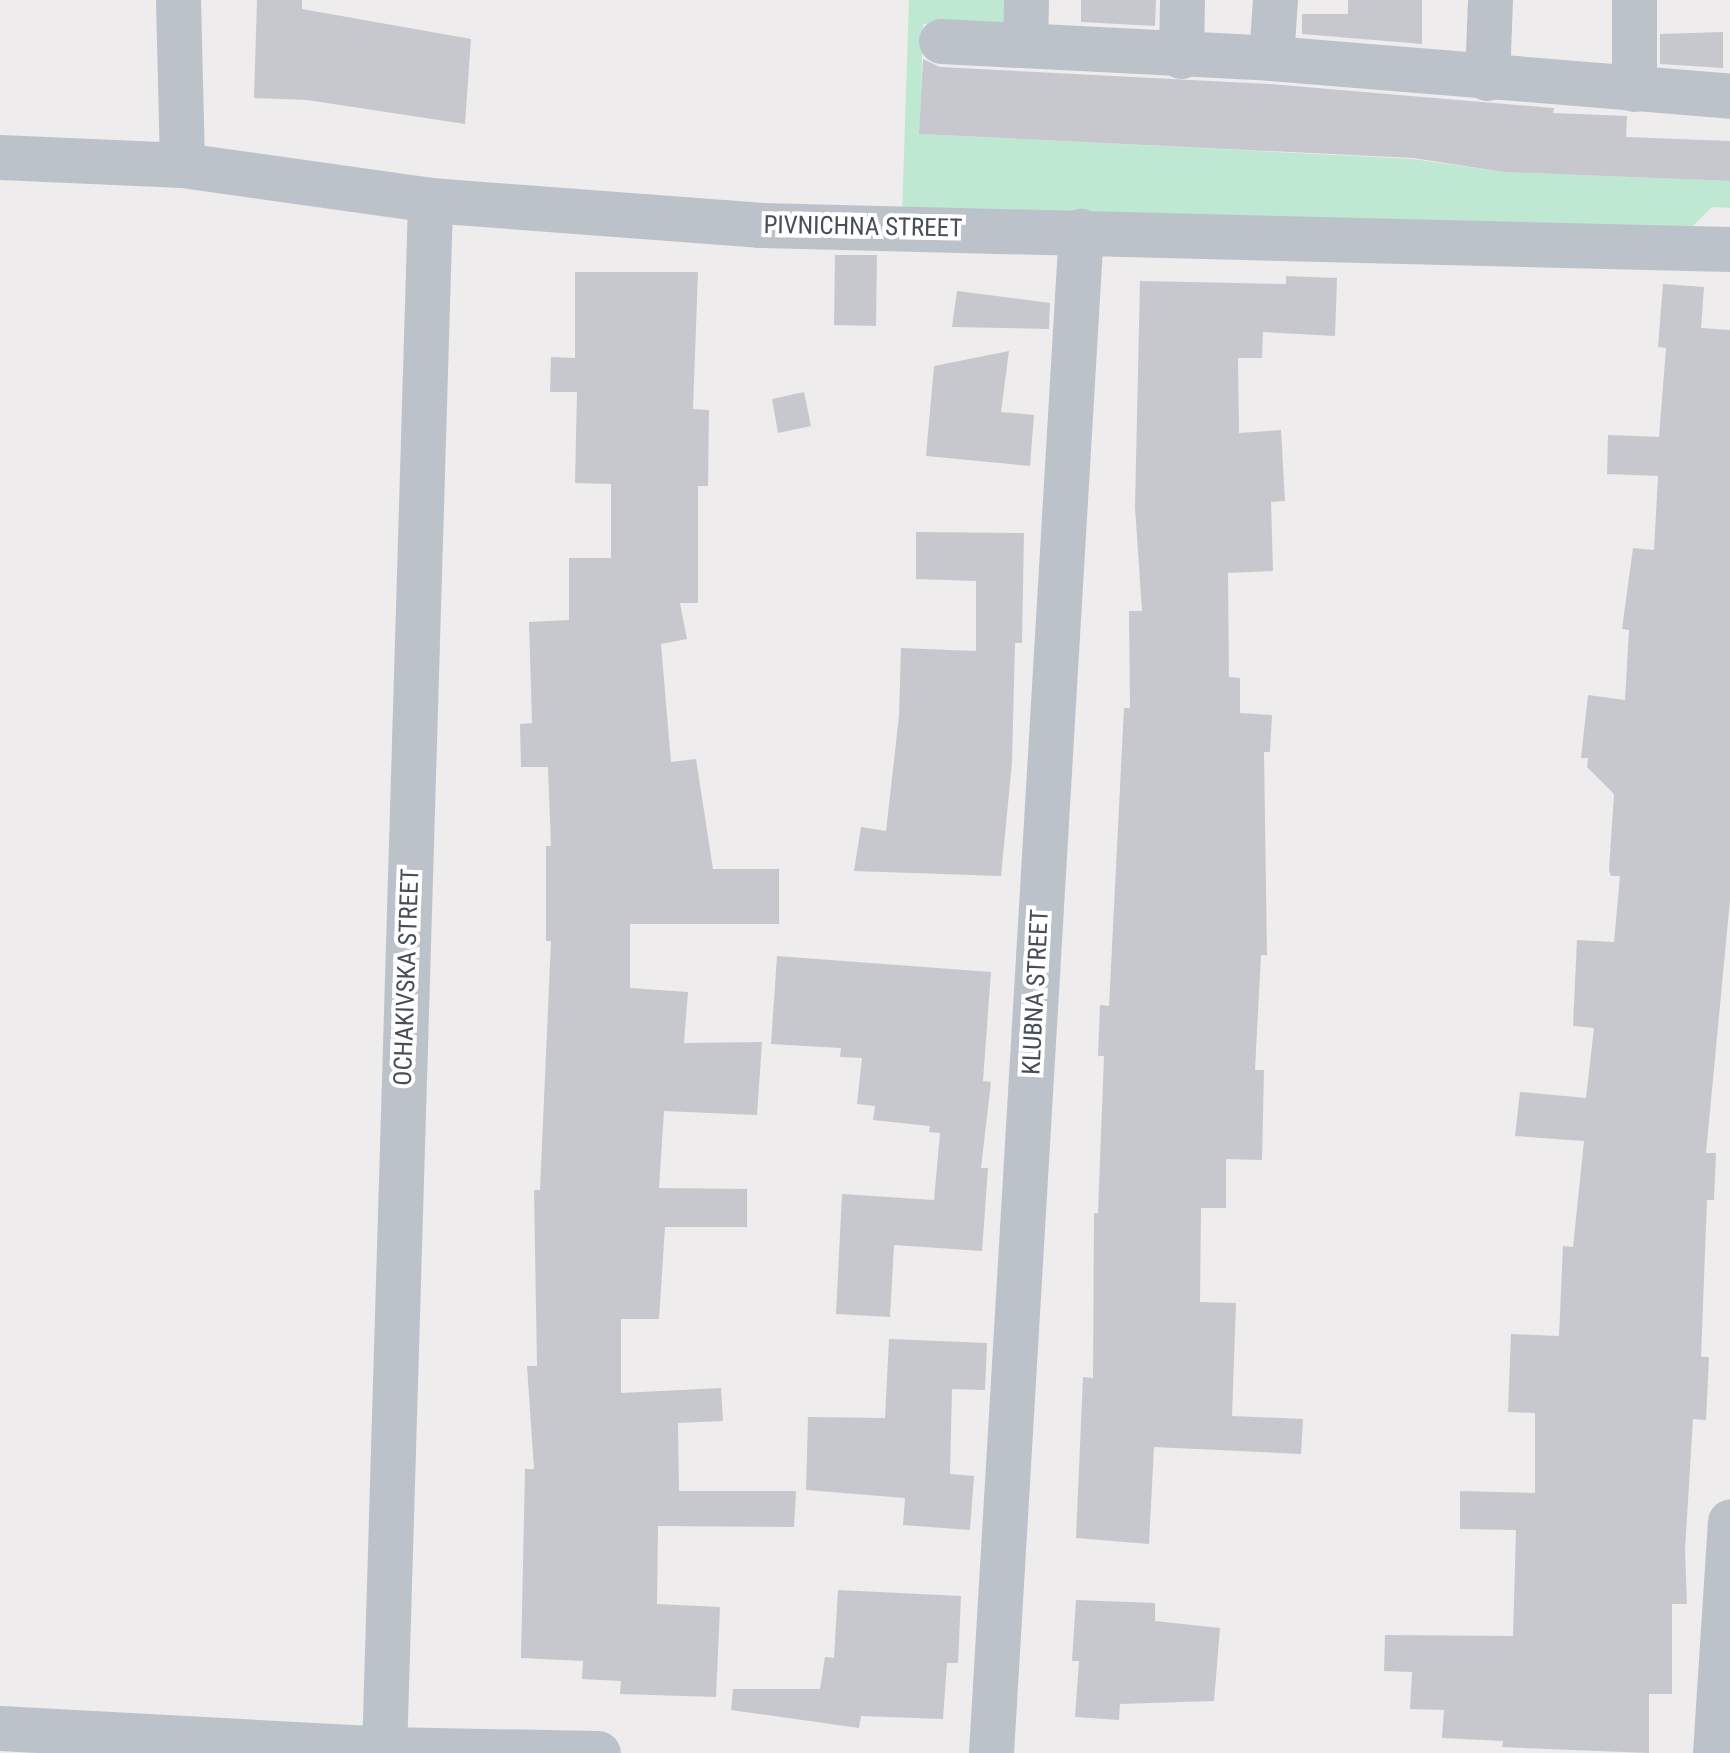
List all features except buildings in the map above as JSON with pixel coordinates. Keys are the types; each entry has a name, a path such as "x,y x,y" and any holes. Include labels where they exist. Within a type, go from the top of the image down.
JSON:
{"street":[{"path":"178,0 182,165"},
{"path":"1025,44 1026,0"},
{"path":"1181,56 1182,0"},
{"path":"1271,58 1275,0"},
{"path":"1487,78 1490,0"},
{"path":"1634,0 1634,88"},
{"path":"941,41 1271,58 1730,96"},
{"name":"PIVNICHNA STREET","path":"0,157 182,165 430,200 759,225 1730,250"},
{"name":"OCHAKIVSKA STREET","path":"384,1751 430,200"},
{"name":"KLUBNA STREET","path":"992,1753 1081,231"},
{"path":"1715,1753 1730,1521"},
{"path":"0,1728 384,1751 598,1753"}],"green space":[{"path":"909,0 1005,0 1003,27 923,24 920,134 1413,159 1504,172 1730,181 1730,208 1712,207 1691,228 902,215"}]}
